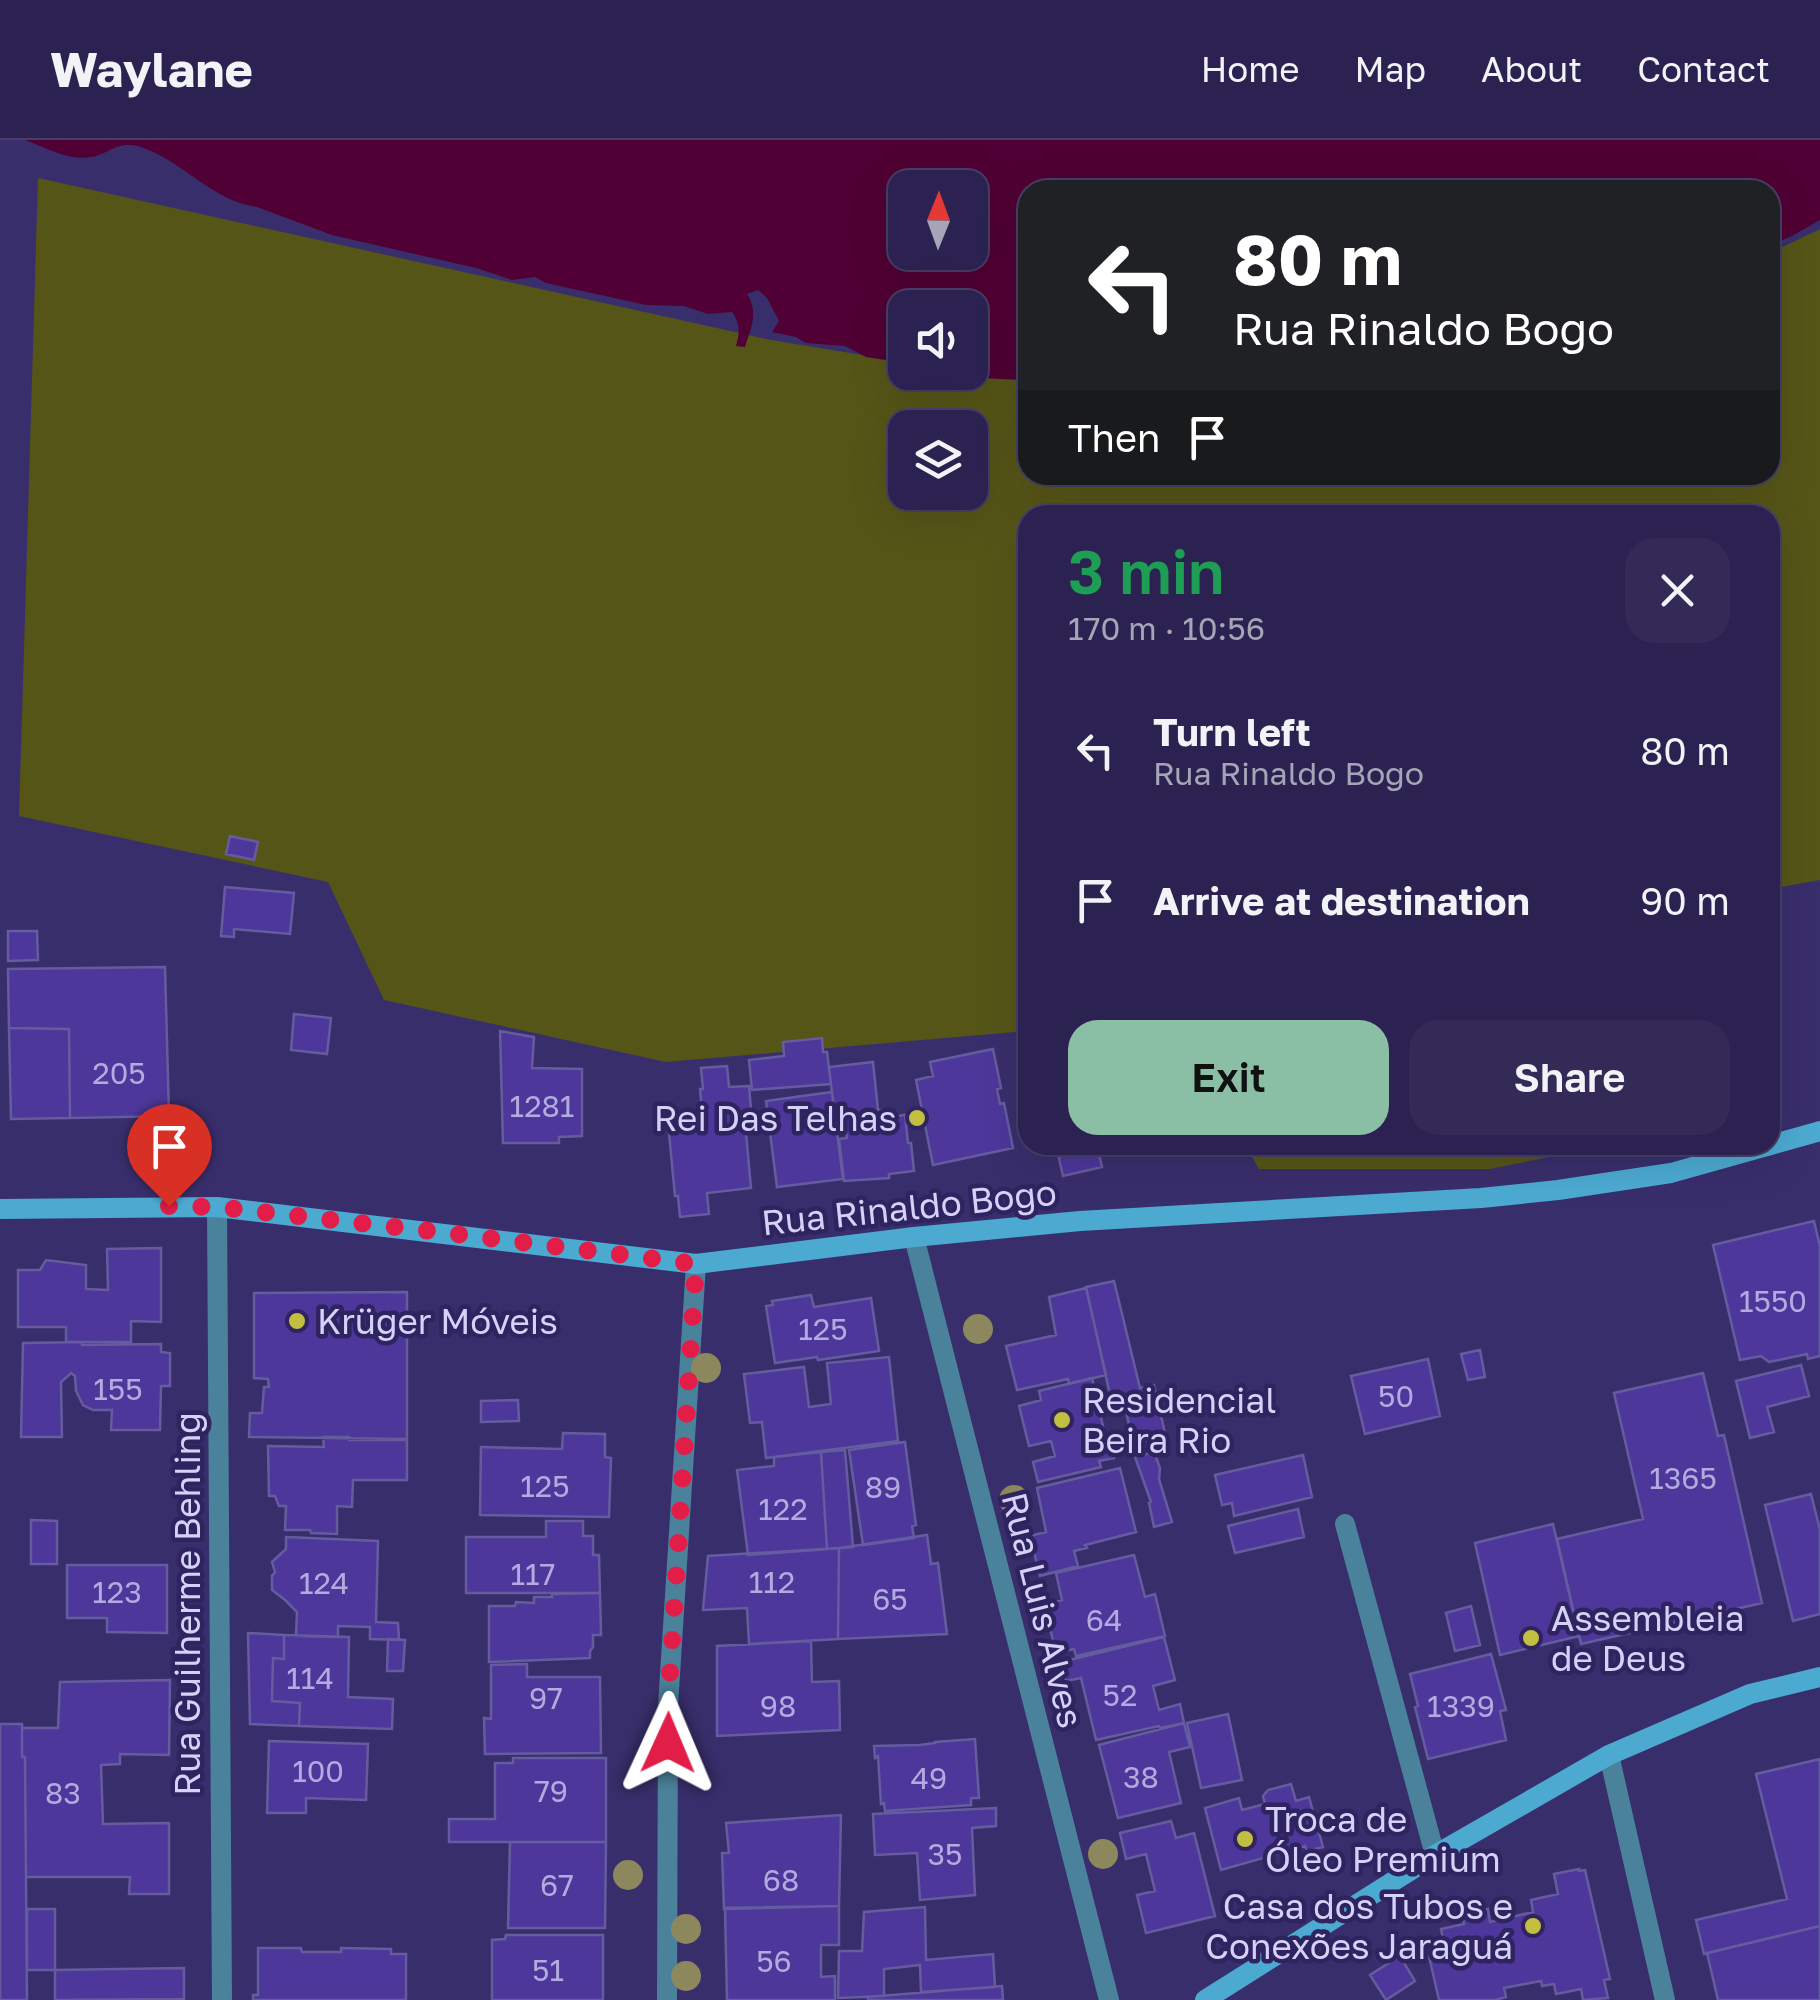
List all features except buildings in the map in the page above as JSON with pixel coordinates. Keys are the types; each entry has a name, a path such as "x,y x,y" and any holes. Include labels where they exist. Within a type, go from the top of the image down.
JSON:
{"main road":[{"name":"Rua Rinaldo Bogo","path":"1780,1142 1820,1131"},
{"name":"Rua Rinaldo Bogo","path":"0,1208 217,1207 696,1264 1080,1221 1558,1190 1671,1172 1733,1155"},
{"path":"1205,2000 1435,1855 1609,1755 1750,1694 1820,1677"}],"street":[{"name":"Rua Guilherme Behling","path":"217,1207 222,2000"},
{"name":"Rua Luis Alves","path":"914,1237 1109,2000"},
{"path":"668,2000 668,1706 696,1264"},
{"path":"1345,1524 1435,1855"},
{"path":"1609,1755 1665,2000"}],"shaded area":[{"path":"25,140 1820,140 1820,220 1780,241 1780,180 1018,180 1018,380 988,378 988,290 888,290 888,360 866,357 845,346 806,343 772,332 779,321 758,290 747,294 753,307 751,326 745,347 736,346 739,328 732,312 708,314 684,306 646,305 546,283 535,277 512,280 332,235 226,197 171,161 141,147 125,145 82,158"},
{"path":"38,178 771,340 888,359 888,390 988,390 988,375 1018,380 1018,485 1780,485 1780,248 1820,229 1820,880 1780,887 1780,505 1018,505 1018,1032 666,1062 384,1000 328,882 19,816"},
{"path":"1251,1155 1559,1155 1490,1169 1259,1169"}],"place":[{"name":"Rei Das Telhas","path":"917,1118"},
{"name":"Krüger Móveis","path":"297,1321"},
{"name":"Residencial Beira Rio","path":"1062,1420"},
{"name":"Assembleia de Deus","path":"1531,1638"},
{"name":"Troca de Óleo Premium","path":"1245,1839"},
{"name":"Casa dos Tubos e Conexões Jaraguá","path":"1533,1926"}],"route":[{"path":"169,1206 217,1207 696,1264 668,1743"}]}
